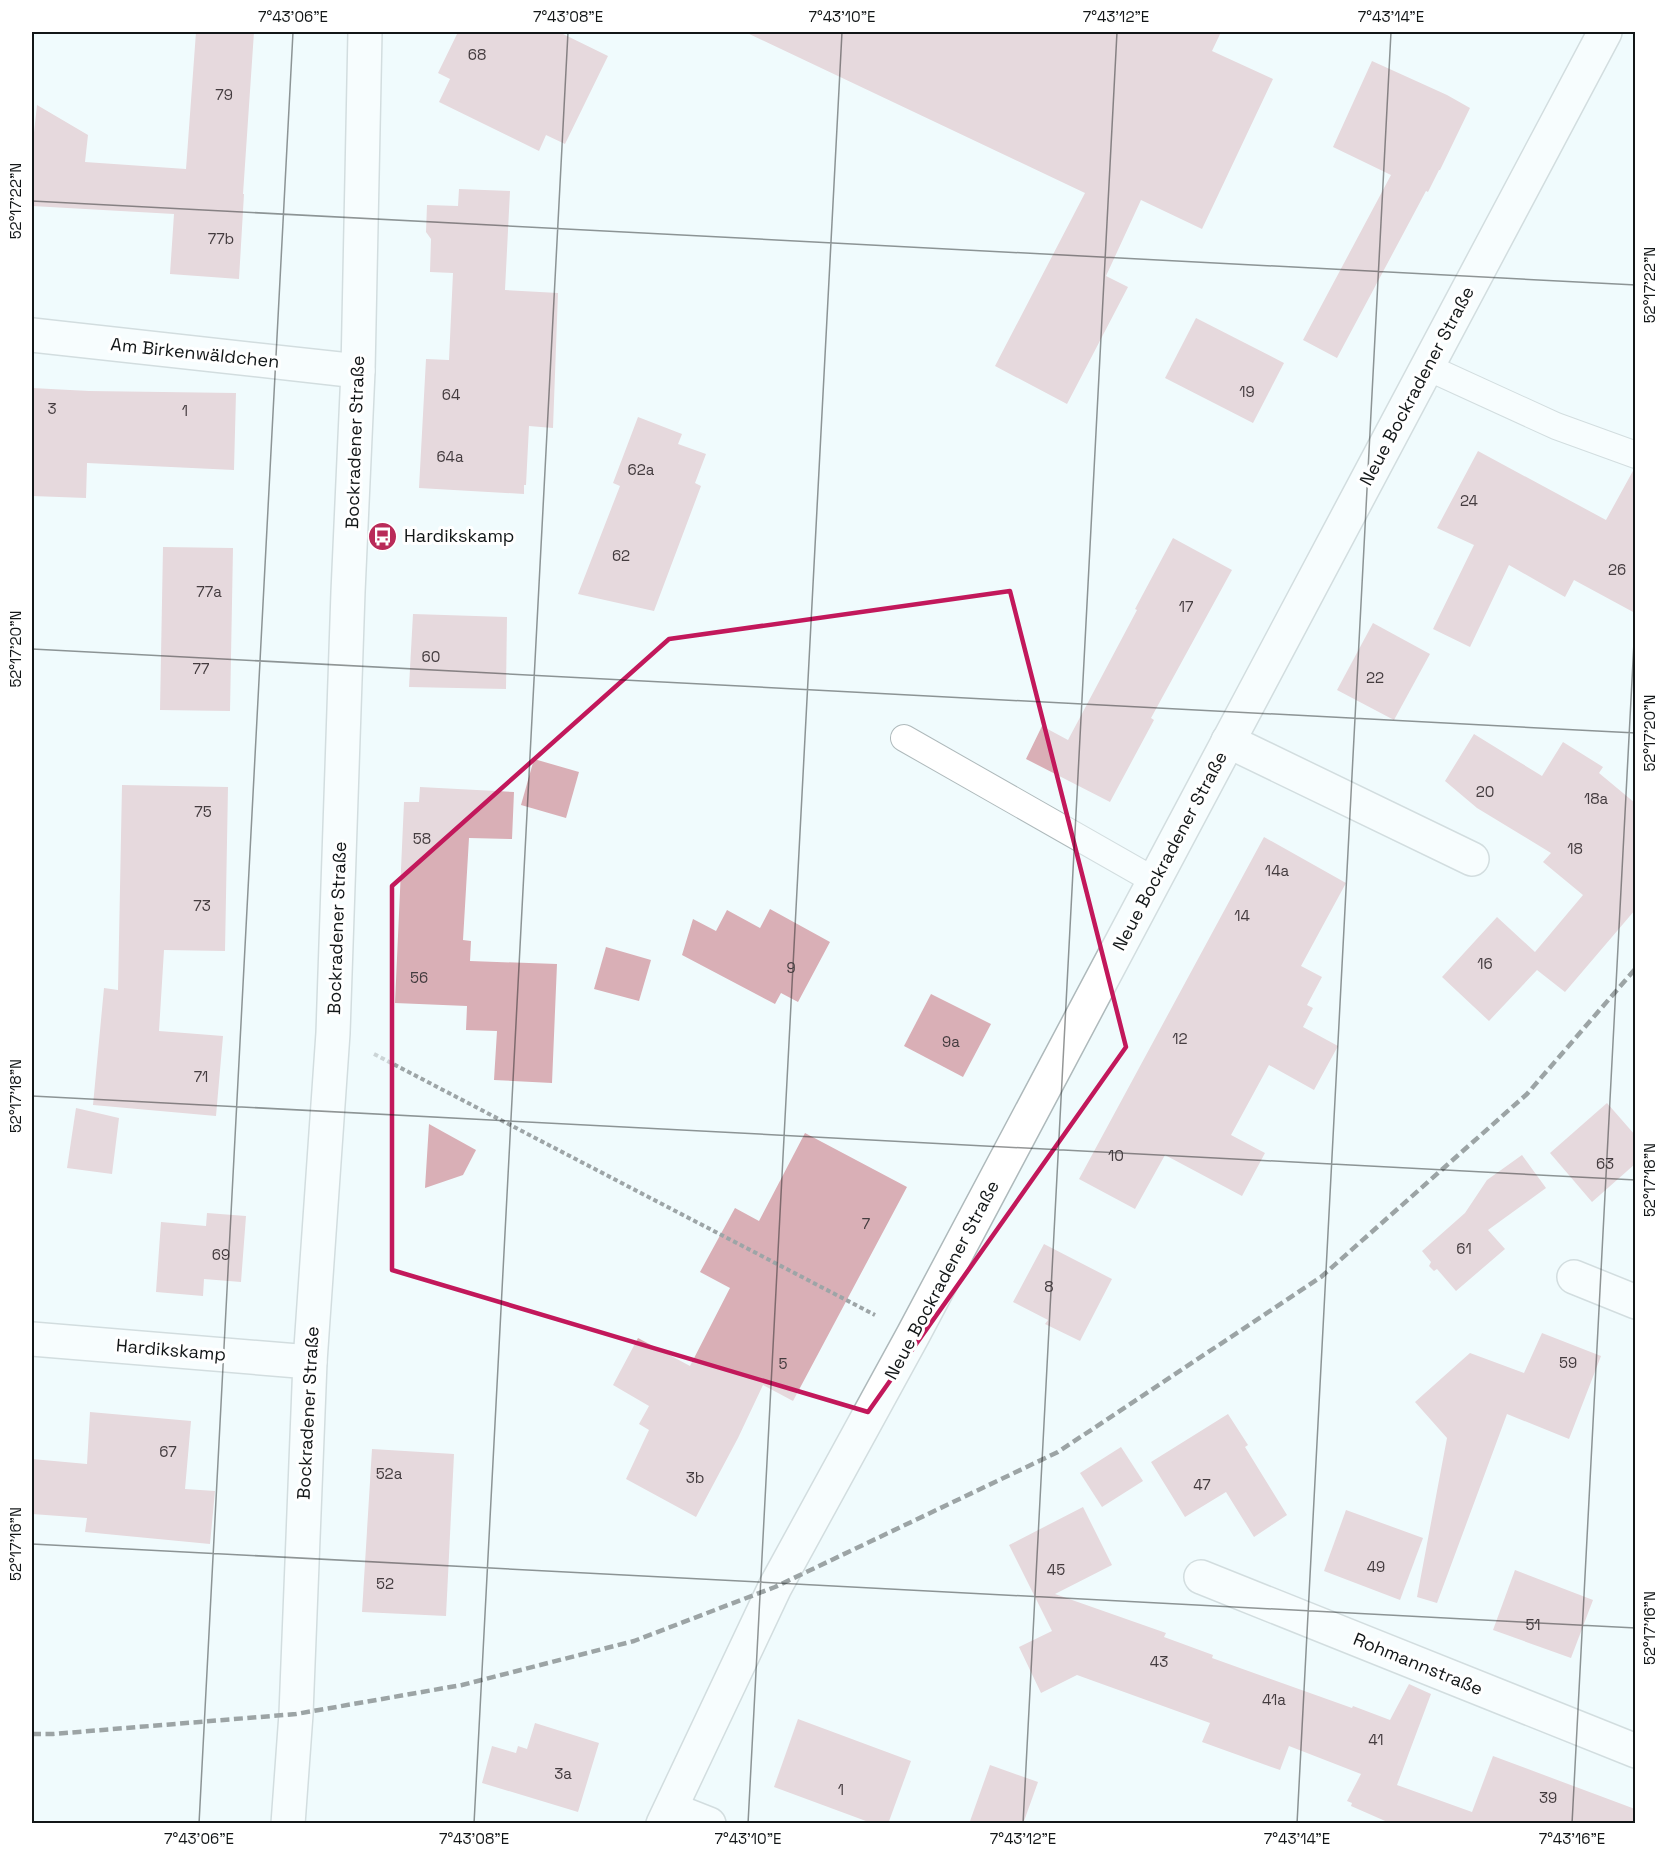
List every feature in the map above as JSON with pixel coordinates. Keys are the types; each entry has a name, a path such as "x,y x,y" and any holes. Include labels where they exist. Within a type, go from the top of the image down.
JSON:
{"street":[{"name":"Bockradener Straße","path":"288,1824 296,1703 310,1362 333,1033 358,371 365,32"},
{"name":"Neue Bockradener Straße","path":"667,1816 775,1587 913,1335 1605,32"},
{"name":"Am Birkenwäldchen","path":"32,335 358,371"},
{"name":"Neue Bockradener Straße","path":"1228,741 1472,859"},
{"path":"1574,1277 1635,1302"},
{"name":"Hardikskamp","path":"32,1338 310,1362"},
{"name":"Rohmannstraße","path":"1201,1577 1635,1751"},
{"path":"667,1816 709,1824"}],"lane":[{"path":"1427,367 1556,426 1635,455"},
{"path":"904,738 1155,881"}],"path":[{"path":"333,1033 913,1335"}],"highlighted area":[{"path":"1010,591 1126,1047 868,1412 392,1270 392,886 669,639"}],"building":[{"path":"196,32 254,32 239,279 170,274 174,214 32,206 32,151 37,105 88,135 85,162 186,169"},
{"path":"458,32 559,32 608,56 565,144 546,135 539,151 439,102 450,79 438,73"},
{"path":"745,32 1221,32 1212,51 1273,79 1202,229 1141,200 1106,276 1128,287 1067,404 995,366 1085,193"},
{"path":"1372,61 1470,108 1440,170 1428,192 1426,191 1337,358 1303,340 1391,175 1333,147"},
{"path":"459,189 510,191 505,290 558,293 553,428 529,426 524,494 419,488 426,359 449,360 453,273 430,272 431,239 426,232 427,205 458,206"},
{"path":"1196,318 1284,363 1253,423 1165,378"},
{"path":"32,388 236,393 234,470 87,463 86,498 32,496"},
{"path":"638,417 682,434 678,444 706,454 695,483 701,486 654,611 578,594 620,486 613,483"},
{"path":"1478,451 1606,520 1635,470 1635,613 1574,580 1565,597 1509,565 1470,647 1433,629 1474,545 1437,528"},
{"path":"1173,538 1232,570 1151,718 1154,720 1110,802 1026,759 1042,726 1068,740"},
{"path":"163,547 233,548 230,711 160,710"},
{"path":"413,614 507,617 506,689 409,687"},
{"path":"1373,623 1430,654 1394,720 1337,690"},
{"path":"1474,734 1542,776 1563,742 1603,767 1599,773 1635,803 1635,910 1565,992 1537,970 1489,1021 1442,977 1497,917 1535,952 1583,895 1543,862 1551,853 1477,808 1445,781"},
{"path":"534,759 579,772 566,818 521,805"},
{"path":"122,785 228,787 225,951 164,950 159,1031 223,1036 216,1116 93,1105 104,988 118,990"},
{"path":"420,787 514,792 512,839 469,838 463,940 471,941 470,961 557,964 552,1083 494,1080 497,1031 466,1030 467,1006 395,1003 404,802 419,802"},
{"path":"1264,837 1346,883 1301,966 1322,977 1307,1005 1313,1008 1303,1027 1338,1046 1314,1090 1269,1065 1231,1135 1265,1153 1242,1196 1165,1155 1135,1209 1079,1179"},
{"path":"770,909 830,942 798,1002 781,993 775,1004 682,955 693,919 716,931 727,910 760,928"},
{"path":"606,947 651,960 639,1001 594,989"},
{"path":"931,994 991,1024 963,1077 904,1046"},
{"path":"1607,1103 1635,1135 1635,1164 1592,1202 1550,1153"},
{"path":"76,1108 119,1118 112,1174 67,1168"},
{"path":"429,1124 476,1150 463,1175 425,1188"},
{"path":"805,1133 907,1187 793,1401 763,1385 696,1517 626,1479 649,1430 639,1424 649,1406 613,1385 638,1338 690,1366 730,1288 700,1272 735,1208 759,1221"},
{"path":"1522,1155 1546,1188 1488,1230 1505,1249 1456,1291 1437,1269 1434,1271 1429,1266 1431,1262 1422,1251 1465,1213 1487,1180"},
{"path":"207,1213 246,1216 241,1282 204,1279 203,1296 156,1292 161,1222 206,1226"},
{"path":"1044,1244 1112,1279 1080,1341 1045,1324 1048,1320 1013,1302"},
{"path":"1542,1333 1601,1356 1569,1439 1507,1414 1437,1603 1417,1597 1447,1438 1415,1402 1470,1353 1524,1373"},
{"path":"90,1412 191,1421 185,1489 215,1491 210,1544 85,1532 87,1518 32,1514 32,1459 87,1464"},
{"path":"1228,1414 1248,1445 1245,1447 1287,1515 1254,1537 1226,1492 1185,1517 1151,1462"},
{"path":"1121,1447 1143,1481 1102,1507 1080,1473"},
{"path":"372,1449 454,1454 446,1616 362,1612"},
{"path":"1083,1507 1112,1565 1055,1594 1166,1633 1164,1637 1213,1655 1212,1658 1390,1720 1409,1684 1431,1694 1397,1785 1472,1812 1493,1756 1635,1809 1635,1824 1392,1824 1351,1806 1352,1803 1347,1801 1361,1774 1289,1746 1280,1770 1202,1742 1210,1723 1077,1675 1041,1693 1019,1647 1052,1631 1009,1545"},
{"path":"1346,1510 1423,1538 1400,1600 1324,1571"},
{"path":"1515,1570 1593,1600 1571,1658 1493,1630"},
{"path":"798,1719 911,1761 888,1824 874,1824 774,1787"},
{"path":"535,1723 599,1743 578,1812 482,1783 492,1746 516,1753 518,1746 527,1749"},
{"path":"990,1765 1038,1782 1023,1824 969,1824"}],"railway":[{"path":"32,1734 296,1714 462,1685 634,1641 775,1587 1058,1452 1321,1277 1527,1094 1636,968"}],"place":[{"name":"Hardikskamp","path":"383,536"}]}
